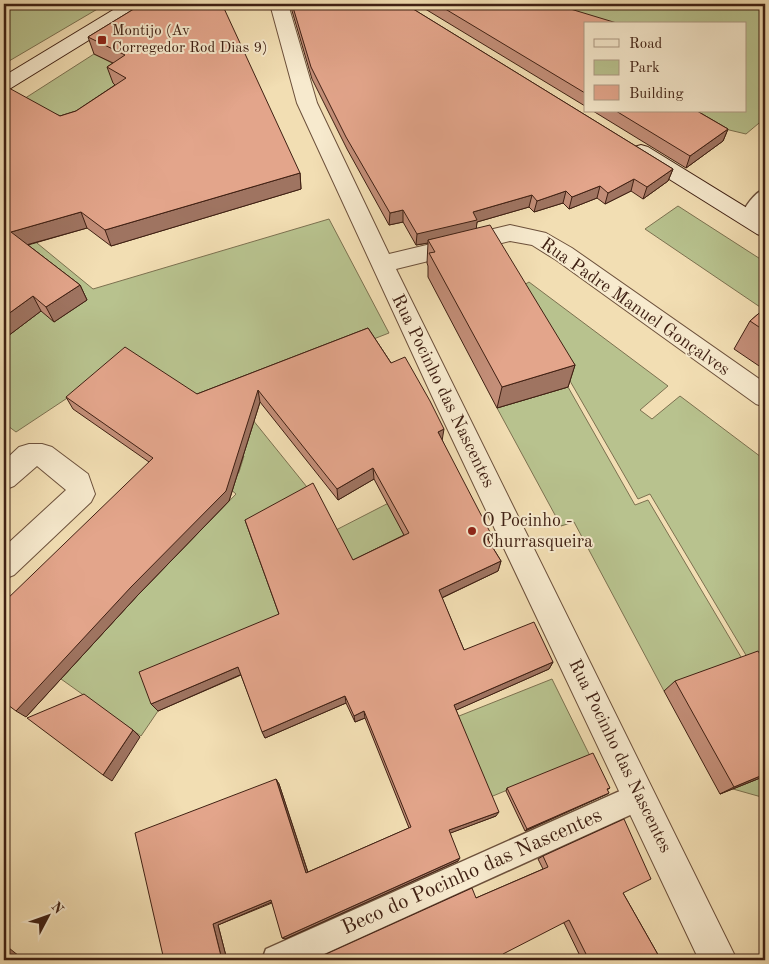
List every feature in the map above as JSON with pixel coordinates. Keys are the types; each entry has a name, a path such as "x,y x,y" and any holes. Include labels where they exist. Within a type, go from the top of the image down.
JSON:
{"street":[{"path":"4,84 135,4"},
{"name":"Rua Pocinho das Nascentes","path":"279,4 307,102 382,264 718,960"},
{"path":"622,140 757,223"},
{"name":"Rua Padre Manuel Gonçalves","path":"382,264 510,233 538,239 564,254 765,397"},
{"path":"4,478 29,455 42,455 78,482 81,494 4,566"}],"lane":[{"path":"757,223 765,195"},
{"name":"Beco do Pocinho das Nascentes","path":"277,960 640,796"}],"green space":[{"path":"4,4 106,4 4,64"},
{"path":"516,4 765,4 765,118 746,134 674,112 746,112 746,22 584,22 584,24"},
{"path":"94,54 130,72 130,94 71,135 16,104"},
{"path":"678,206 765,262 765,303 760,307 645,229"},
{"path":"4,216 93,289 329,219 389,333 296,369 244,409 311,492 283,622 145,680 158,711 141,736 61,679 137,596 236,494 229,488 239,472 244,456 93,381 16,432 4,423"},
{"path":"529,282 668,386 640,410 652,419 680,396 765,460 765,687 650,494 638,499 517,289"},
{"path":"568,387 635,505 648,500 744,662 664,691 574,522 561,526 497,408"},
{"path":"451,471 398,523 408,543 353,568 334,531"},
{"path":"552,679 590,756 488,798 454,718"},
{"path":"765,776 765,798 733,789"}],"building":[{"path":"142,4 222,4 300,173 105,230 81,212 11,232 80,285 46,307 33,296 4,317 4,91 9,88 60,116 76,111 126,78 107,67 125,55 88,37"},
{"path":"292,4 405,4 673,169 647,187 634,179 608,193 600,186 572,197 566,191 537,201 532,195 473,212 477,220 417,234 403,210 390,213 346,137 311,67"},
{"path":"437,4 554,4 613,22 584,22 584,92"},
{"path":"618,112 699,112 728,129 690,156"},
{"path":"490,225 575,365 502,387 429,253 435,252 428,240"},
{"path":"765,308 765,331 750,321"},
{"path":"368,328 391,363 405,357 444,429 438,432 490,532 485,535 501,561 439,590 464,650 534,622 553,662 454,705 499,812 449,830 460,858 282,938 271,900 213,924 222,960 164,960 135,833 276,779 306,873 411,827 364,711 354,716 345,696 262,732 238,667 151,704 139,672 279,614 245,520 313,483 353,560 409,533 373,468 337,489 258,390 226,491 131,587 16,711 4,702 4,602 153,458 66,397 125,347 197,394"},
{"path":"758,651 765,663 765,774 734,787 675,681"},
{"path":"84,694 133,730 103,775 27,718"},
{"path":"593,753 610,788 607,789 609,793 527,829 507,788"},
{"path":"624,819 651,879 623,893 661,960 589,960 569,920 503,954 506,960 313,960 472,888 476,898 548,867 543,856"},
{"path":"4,953 12,960 4,960"}],"place":[{"name":"Montijo (Av Corregedor Rod Dias 9)","path":"102,40"},
{"name":"O Pocinho - Churrasqueira","path":"472,531"}]}
